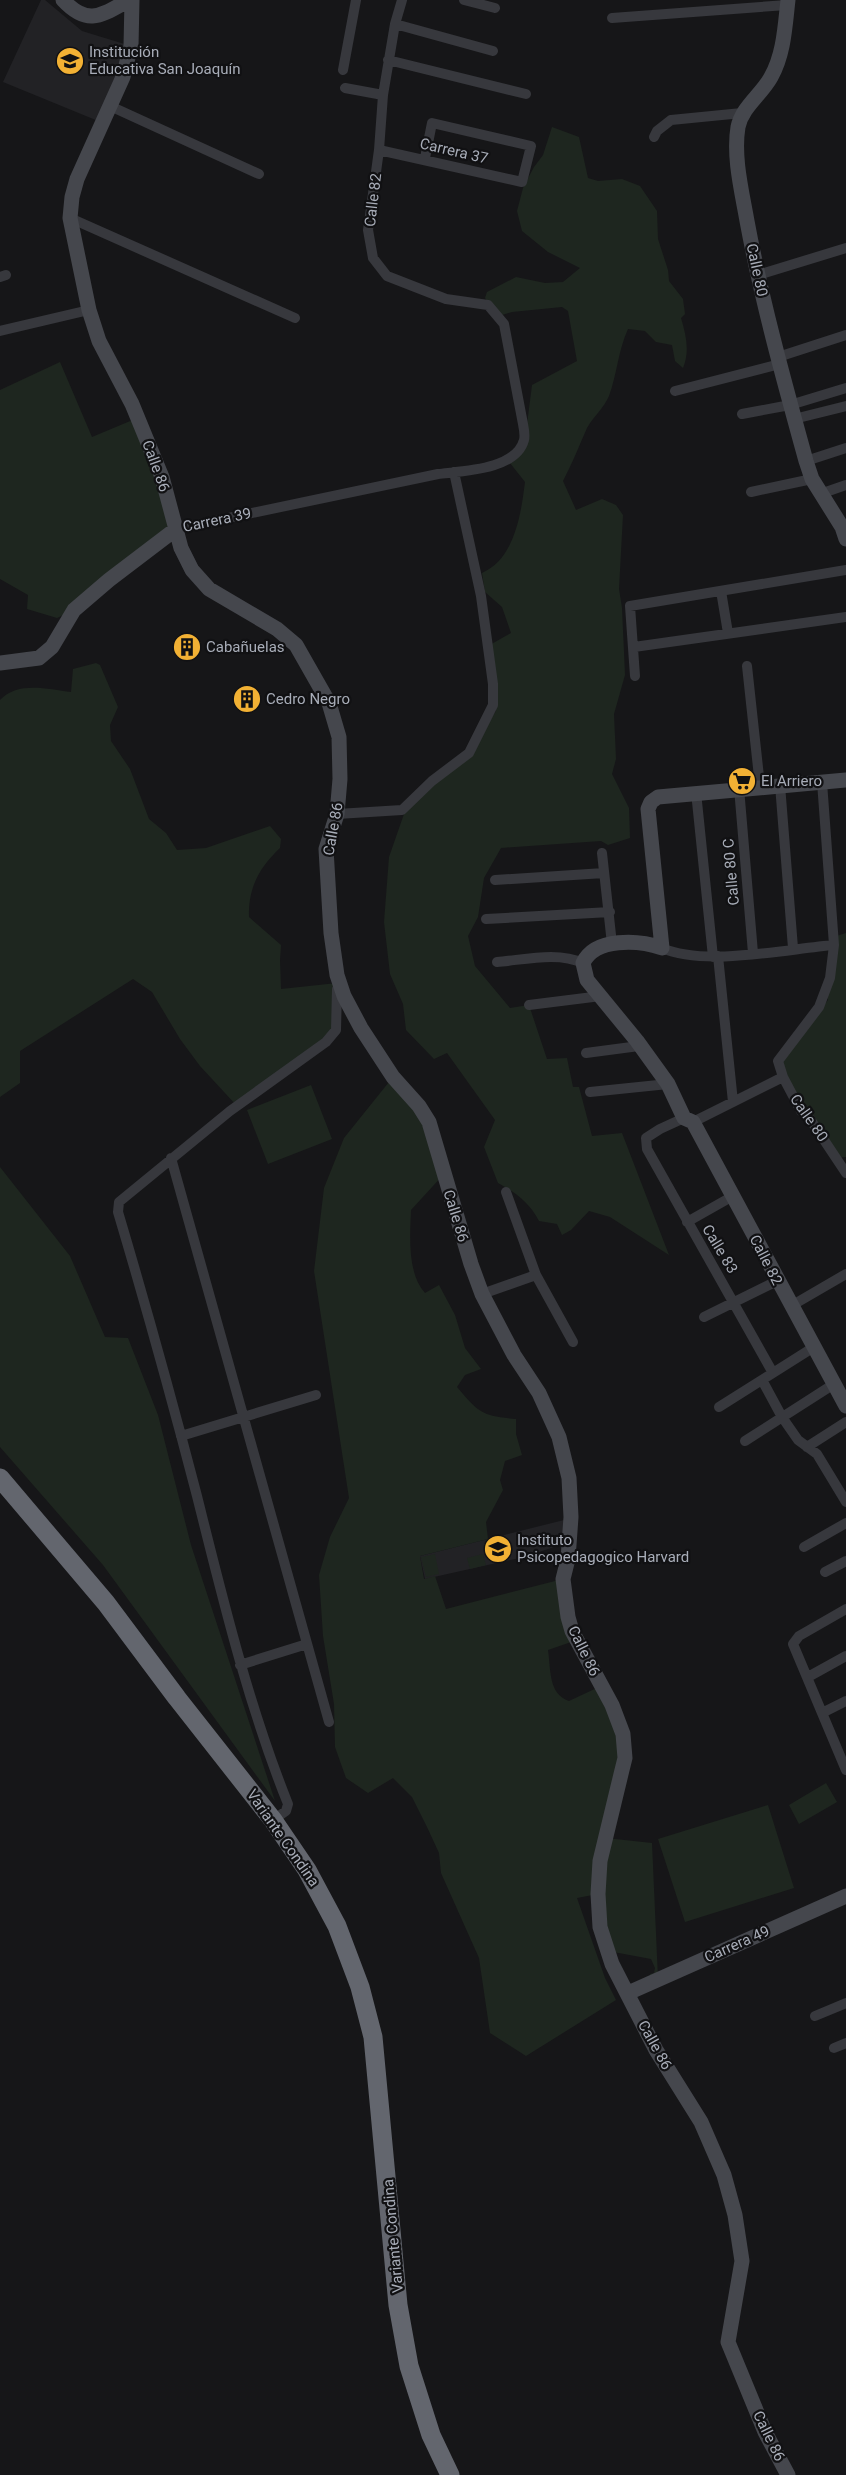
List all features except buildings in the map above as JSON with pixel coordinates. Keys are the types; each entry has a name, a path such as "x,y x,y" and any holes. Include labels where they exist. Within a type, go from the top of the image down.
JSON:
{"highway":[{"name":"Variante Condina","path":"0,1478 106,1603 177,1698 273,1820 307,1870 341,1934 360,1987 373,2037 398,2305 409,2366 431,2435 450,2475"}],"main road":[{"path":"63,0 75,12 93,17 104,14 131,0"},
{"name":"Calle 86","path":"131,0 131,46 122,77 77,179 70,218 89,310 99,342 132,404 158,468 181,548 200,581 209,589 277,629 296,645 312,670 329,703 340,738 340,779 337,814 326,849 331,933 337,975 344,996 361,1028 393,1077 419,1106 429,1122 471,1264 482,1294 514,1356 539,1394 559,1437 570,1488 570,1524 563,1579 568,1617 572,1631 612,1704 623,1734 625,1758 600,1861 598,1912 604,1942 612,1964 656,2050 701,2122 724,2175 738,2232 742,2261 728,2342 765,2432 788,2475"},
{"path":"742,114 762,92 779,60 788,2"},
{"name":"Calle 80","path":"742,114 737,138 741,190 758,275 792,412 812,479 845,531"},
{"name":"Carrera 39","path":"0,663 39,658 52,647 74,610 176,528"},
{"path":"662,948 648,809 651,802 658,797 696,792 846,780"},
{"path":"599,994 587,980 583,963 591,952 599,946 650,944 662,948"},
{"path":"599,994 590,972 591,966 597,958 612,953 651,953 662,948"},
{"name":"Calle 82","path":"599,994 668,1084 734,1196 777,1281 846,1406"},
{"name":"Carrera 49","path":"628,1993 846,1896"}],"street":[{"path":"343,70 356,0"},
{"name":"Calle 82","path":"402,0 395,24 383,95 379,150 368,230 372,258 388,276 446,299 488,305 499,316"},
{"path":"464,0 495,8"},
{"path":"612,18 721,4 788,2"},
{"path":"395,24 493,52"},
{"path":"388,60 526,94"},
{"path":"345,88 383,95"},
{"path":"110,106 259,174"},
{"path":"654,137 657,131 671,120 742,114"},
{"name":"Carrera 37","path":"379,150 425,158 522,182 531,146 432,123 425,158"},
{"path":"70,218 295,318"},
{"path":"758,275 846,248"},
{"path":"0,331 89,310"},
{"name":"Carrera 39","path":"176,528 301,501 504,462 517,453 524,440 523,424 504,324 499,316"},
{"path":"675,391 779,360 846,335"},
{"path":"792,412 846,388"},
{"path":"742,414 792,412 846,406"},
{"path":"806,461 846,448"},
{"path":"337,814 402,810 432,781 470,753 493,705 493,684 481,596 454,472"},
{"path":"751,492 812,479"},
{"path":"820,494 846,486"},
{"path":"635,676 630,606 846,570"},
{"path":"721,591 728,633"},
{"path":"634,647 846,617"},
{"path":"747,666 760,786"},
{"path":"662,948 674,953 716,956 834,945 822,782"},
{"path":"780,785 793,948"},
{"name":"Calle 80 C","path":"739,788 753,954"},
{"path":"696,792 733,1102"},
{"path":"602,853 610,912 612,944"},
{"path":"495,880 604,873"},
{"path":"486,919 610,912"},
{"name":"Calle 80","path":"834,945 826,993 809,1022 778,1061 783,1077 801,1111 810,1119 846,1173"},
{"path":"497,962 574,958 583,963"},
{"path":"273,1820 286,1811 288,1804 264,1745 240,1665 181,1436 118,1212 119,1202 171,1158 230,1111 326,1042 336,1030 337,1024 337,975"},
{"path":"529,1005 599,994"},
{"path":"586,1053 639,1046"},
{"path":"689,1120 733,1102 783,1077"},
{"path":"590,1092 668,1084"},
{"name":"Calle 83","path":"689,1120 660,1129 646,1138 647,1149 773,1373"},
{"path":"171,1158 329,1722"},
{"path":"506,1192 536,1275 573,1342"},
{"path":"687,1222 734,1196"},
{"path":"791,1306 846,1274"},
{"path":"482,1294 536,1275"},
{"path":"704,1317 777,1281"},
{"path":"719,1407 814,1347"},
{"path":"762,1380 782,1417 798,1440 817,1454 846,1502"},
{"path":"745,1441 834,1384"},
{"path":"181,1436 316,1395"},
{"path":"807,1447 846,1422"},
{"path":"804,1547 846,1523"},
{"path":"825,1572 846,1561"},
{"path":"846,1609 799,1636 793,1644 822,1713 842,1749 846,1770"},
{"path":"240,1665 306,1644"},
{"path":"808,1677 846,1656"},
{"path":"822,1713 846,1701"},
{"path":"815,2016 846,2003"},
{"path":"834,2048 846,2043"}],"shaded area":[{"name":"Institución Educativa San Joaquín","path":"41,0 45,0 82,31 131,46 103,123 3,82"},
{"path":"552,127 579,137 588,178 598,181 622,179 640,186 657,211 658,239 668,270 669,281 683,299 685,314 681,318 687,349 683,368 675,361 672,345 656,342 645,331 628,329 609,396 587,428 563,481 576,510 602,499 616,505 623,515 619,589 622,608 625,675 614,714 616,759 612,774 629,808 630,838 608,845 601,841 501,848 484,878 478,917 468,936 475,966 510,1008 529,1005 547,1059 567,1058 573,1087 579,1087 592,1136 622,1133 669,1255 610,1217 589,1211 571,1230 562,1235 557,1224 539,1221 531,1208 522,1199 498,1183 484,1147 495,1120 447,1053 434,1059 406,1030 403,1004 390,974 384,922 389,857 404,814 432,781 469,753 496,711 488,646 511,633 502,607 485,592 482,573 502,557 509,546 518,521 525,482 510,463 524,448 532,385 577,361 568,311 562,307 512,312 499,316 485,298 487,292 516,277 545,283 563,282 580,268 548,252 522,231 517,211 523,188 543,155"},
{"path":"60,362 92,437 135,419 173,529 74,610 57,618 27,609 28,595 0,579 0,390"},
{"path":"96,663 100,665 118,707 110,725 111,741 130,769 149,819 166,833 177,850 206,848 270,826 281,839 280,848 266,863 256,879 250,897 249,917 281,945 281,989 337,983 333,1034 237,1106 200,1066 180,1039 152,992 133,979 20,1051 20,1083 0,1097 0,700 15,690 24,688 43,688 71,692 73,669"},
{"path":"846,933 846,1157 836,1158 815,1126 778,1061 828,1000 826,993 833,937"},
{"path":"393,1077 413,1100 444,1174 411,1210 411,1254 415,1275 425,1293 439,1285 455,1315 465,1348 481,1369 465,1375 457,1387 482,1412 516,1419 516,1434 522,1455 505,1461 500,1480 503,1490 486,1522 488,1539 420,1556 424,1579 435,1576 446,1609 563,1579 577,1640 548,1650 550,1673 554,1687 562,1698 569,1701 601,1686 623,1743 606,1838 652,1843 658,1979 649,1983 650,1974 654,1973 655,1968 651,1959 608,1951 598,1894 577,1898 605,1978 616,2000 526,2056 490,2033 479,1958 441,1873 439,1853 412,1797 393,1778 368,1793 346,1778 335,1747 334,1704 323,1636 319,1575 330,1537 349,1498 314,1271 324,1188 344,1138"},
{"path":"311,1085 332,1139 268,1164 247,1110"},
{"path":"0,1167 70,1256 105,1337 128,1338 158,1415 191,1545 275,1801 103,1565 0,1447"},
{"name":"Instituto Psicopedagogico Harvard","path":"568,1519 563,1544 524,1557 425,1579 420,1556"},
{"path":"435,1554 439,1574 426,1577 421,1557"},
{"path":"483,1554 486,1565 470,1569 467,1558"},
{"path":"826,1783 837,1802 799,1824 789,1805"},
{"path":"768,1805 794,1888 685,1922 658,1839"}],"place":[{"name":"Institución Educativa San Joaquín","path":"70,61"},
{"name":"Cabañuelas","path":"187,647"},
{"name":"Cedro Negro","path":"247,699"},
{"name":"El Arriero","path":"742,781"},
{"name":"Instituto Psicopedagogico Harvard","path":"498,1549"}]}
